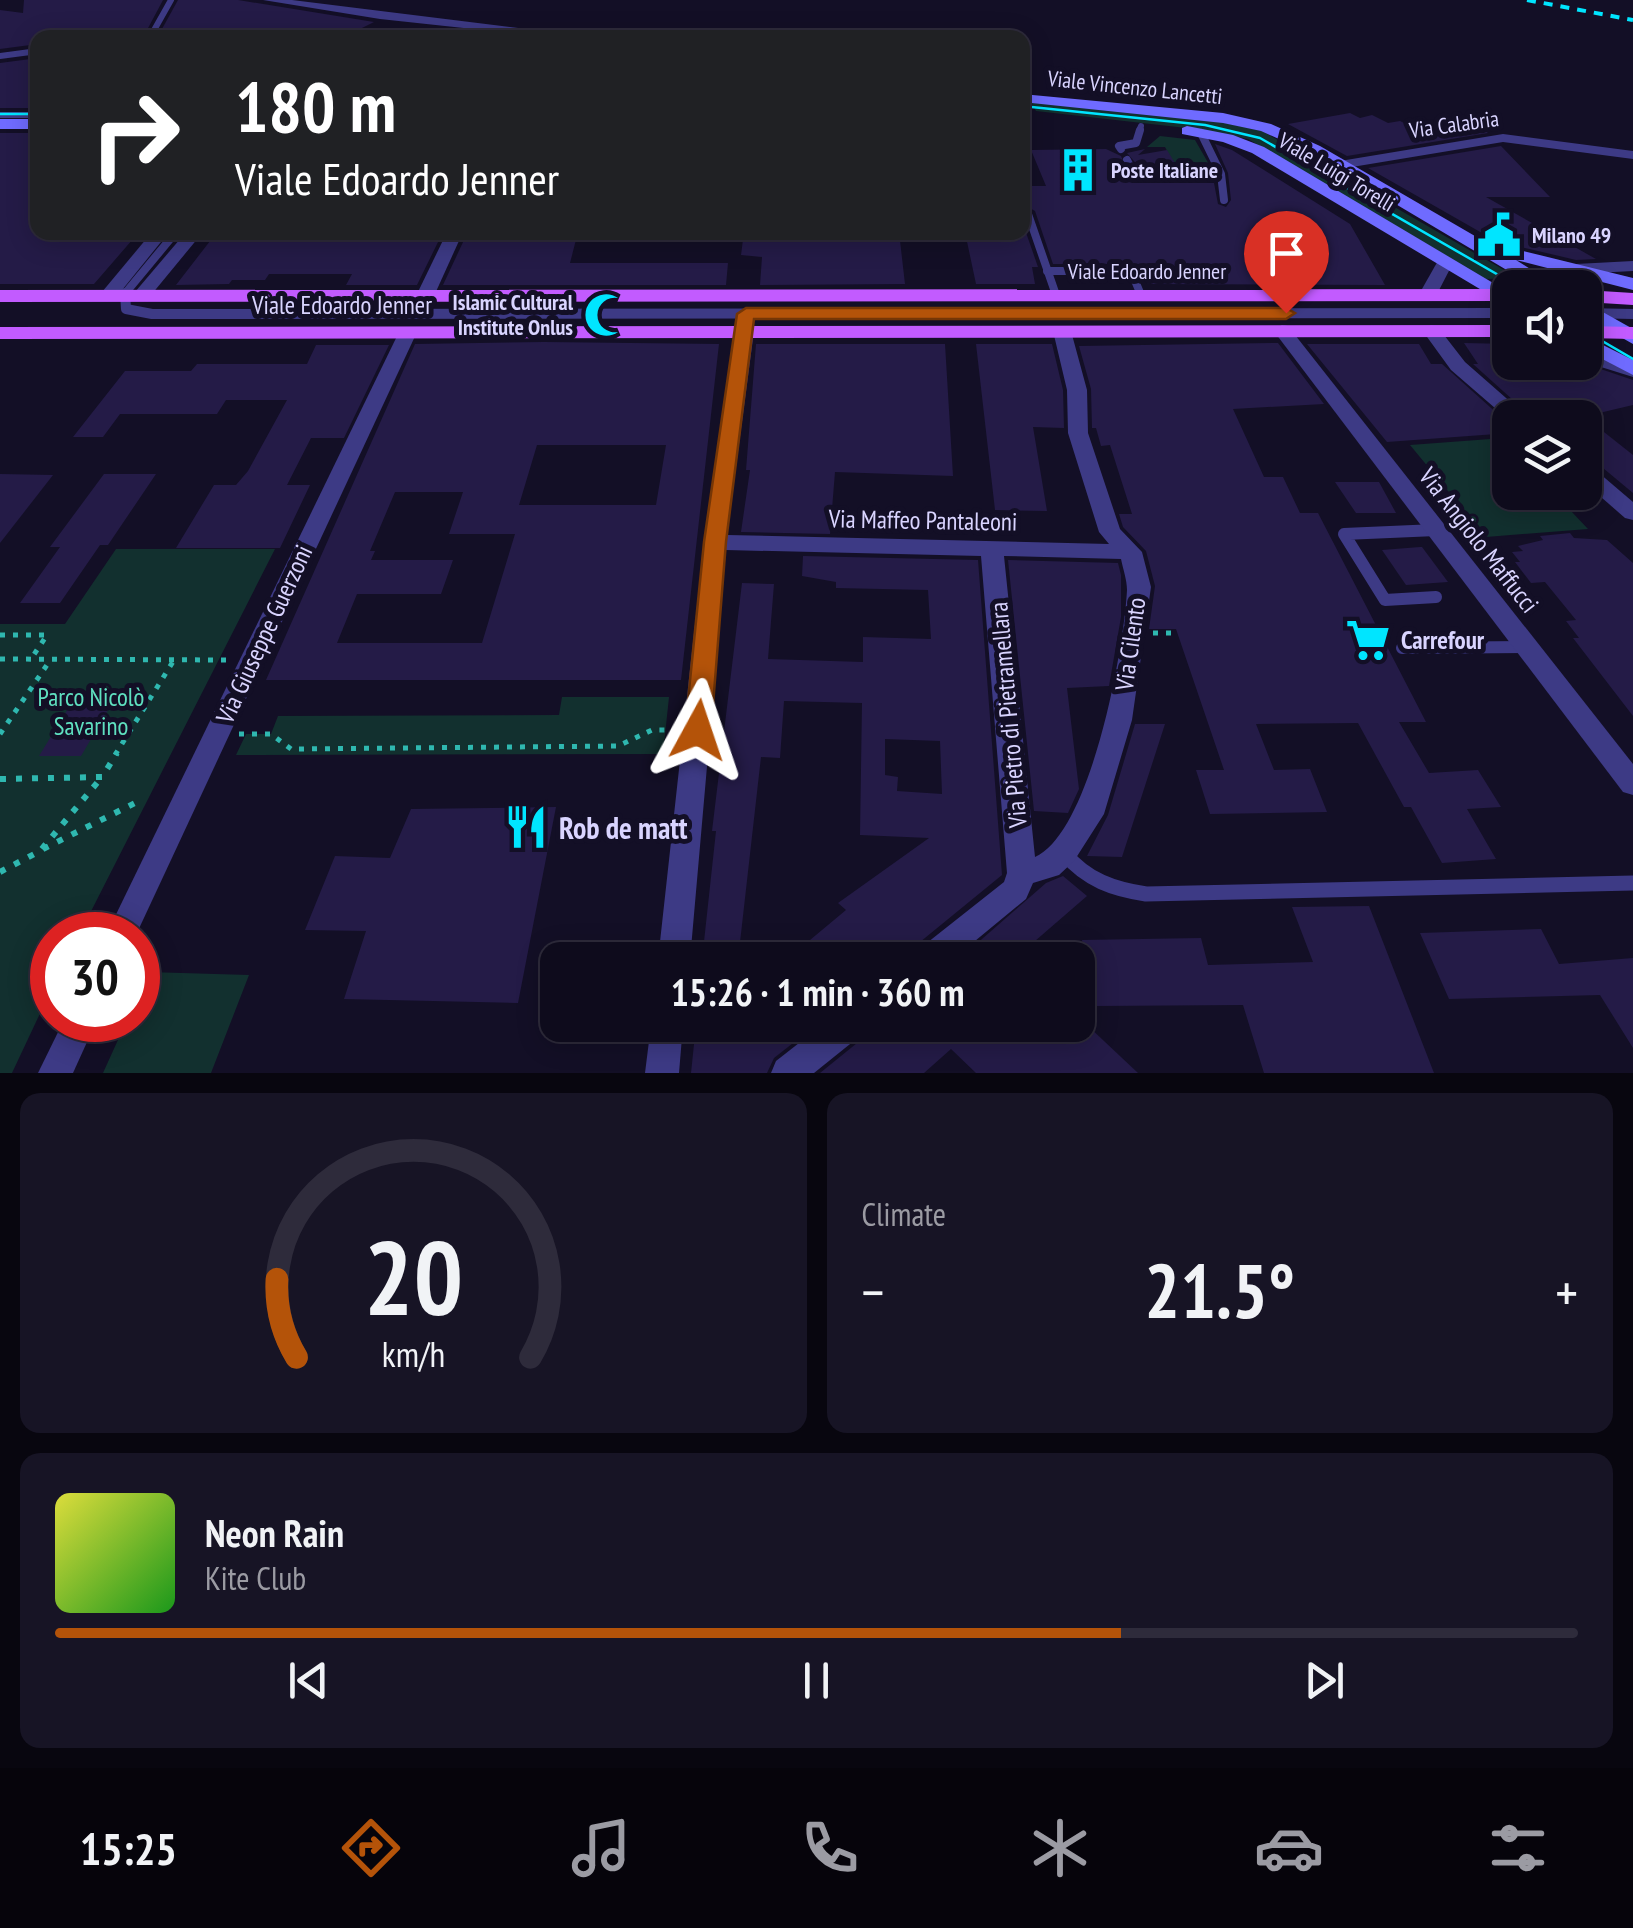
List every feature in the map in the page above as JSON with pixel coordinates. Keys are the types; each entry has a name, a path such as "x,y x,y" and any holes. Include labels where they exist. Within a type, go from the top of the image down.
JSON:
{"main road":[{"name":"Viale Vincenzo Lancetti","path":"1030,99 1243,121"},
{"path":"0,107 30,107"},
{"name":"Viale Vincenzo Lancetti","path":"1030,114 1200,133"},
{"name":"Viale Luigi Torelli","path":"1243,121 1296,140 1480,245"},
{"path":"0,124 30,124"},
{"name":"Viale Luigi Torelli","path":"1200,133 1232,139 1258,150 1445,263 1492,302"},
{"path":"1480,245 1633,284"},
{"path":"1480,245 1521,270"},
{"name":"Viale Edoardo Jenner","path":"0,296 425,296 1062,331 1431,330 1492,317"},
{"name":"Viale Edoardo Jenner","path":"0,334 408,332 1056,296 1427,296 1492,311"},
{"path":"1602,308 1633,299"},
{"path":"1602,318 1631,329"},
{"path":"1602,352 1633,370"}],"street":[{"path":"270,0 518,30"},
{"path":"413,19 429,30"},
{"name":"Via Calabria","path":"1340,165 1503,138 1633,156"},
{"path":"124,296 156,240"},
{"path":"124,296 186,240"},
{"path":"425,296 451,240"},
{"path":"1427,296 1445,263"},
{"path":"1576,269 1633,266"},
{"path":"676,942 715,542 746,313"},
{"name":"Via Angiolo Maffucci","path":"1282,330 1633,784"},
{"path":"1431,330 1458,366 1498,400"},
{"name":"Via Cilento","path":"1062,331 1076,390 1078,433 1110,532 1131,552 1139,588 1119,720 1090,814 1064,852"},
{"name":"Via Giuseppe Guerzoni","path":"132,912 408,332"},
{"path":"1602,361 1633,370"},
{"path":"1602,487 1633,513"},
{"name":"Via Maffeo Pantaleoni","path":"715,542 1131,552"},
{"name":"Via Pietro di Pietramellara","path":"992,549 1021,877"},
{"path":"950,942 1014,890 1021,877 1049,866 1064,852"},
{"path":"56,1073 71,1042"},
{"path":"662,1073 665,1042"},
{"path":"788,1073 827,1042"}],"lane":[{"path":"155,30 171,0"},
{"path":"0,56 30,53"},
{"path":"0,66 13,56"},
{"path":"0,115 30,115"},
{"path":"1120,149 1119,146 1136,144 1141,126"},
{"path":"1200,133 1222,174 1224,200"},
{"path":"1126,160 1136,176 1210,176"},
{"path":"1030,220 1056,296"},
{"path":"124,296 170,240"},
{"path":"1047,272 1132,271 1141,296"},
{"name":"Viale Edoardo Jenner","path":"124,296 126,309 142,314 1492,314"},
{"path":"1436,530 1344,534 1385,600 1436,597"},
{"path":"1402,648 1527,648"},
{"path":"1064,852 1075,867 1105,886 1146,894 1633,883"}],"path":[{"path":"0,635 46,635 30,659"},
{"path":"0,659 229,660"},
{"path":"0,734 51,660"},
{"path":"40,851 102,778 174,660"},
{"path":"236,734 271,734 291,748 618,746 652,730 678,730"},
{"path":"0,778 102,778"},
{"path":"0,872 135,803"}],"green space":[{"path":"1031,102 1211,120 1262,131 1504,270 1492,270 1492,279 1486,279 1248,139 1204,130 1036,111"},
{"path":"1160,136 1195,140 1214,173 1147,173 1143,168 1176,167 1165,147 1147,147"},
{"path":"1492,439 1492,510 1570,510 1588,529 1486,537 1410,445"},
{"name":"Parco Nicolò Savarino","path":"116,549 275,549 91,912 30,912 30,1035 12,1073 0,1073 0,624 65,624"},
{"path":"562,697 669,697 663,754 236,755 246,734 271,734 278,716 559,715"},
{"path":"160,972 249,975 211,1073 103,1073 117,1042 160,1042"}],"building":[{"path":"24,0 163,0 147,30 30,30 30,45 0,49 0,10 23,13"},
{"path":"178,0 238,0 374,22 358,30 161,30"},
{"path":"30,59 30,108 0,108 0,63"},
{"path":"1350,113 1410,126 1447,122 1482,127 1488,133 1347,156 1288,124"},
{"path":"0,133 30,133 30,240 132,240 94,284 0,284"},
{"path":"1215,144 1232,150 1350,224 1385,285 1145,284 1132,264 1053,264 1035,211 1030,208 1030,186 1046,186 1031,150 1106,149 1121,156 1132,183 1214,183 1218,204 1226,207 1231,200 1228,173"},
{"path":"1501,146 1550,197 1486,197 1596,259 1576,260 1496,241 1368,168"},
{"path":"1145,149 1138,155 1167,150 1178,168 1140,168 1127,153"},
{"path":"211,240 439,240 417,285 346,285 352,274 269,274 265,280 176,285"},
{"path":"464,240 576,240 570,263 728,263 726,285 443,285"},
{"path":"743,240 900,240 905,284 760,285 762,257 741,255"},
{"path":"967,240 1029,240 1038,267 1032,267 1035,284 976,284"},
{"path":"1278,343 1324,404 1233,409 1264,477 1283,477 1300,513 1318,513 1426,722 1399,722 1429,773 1478,770 1501,807 1467,809 1496,859 1442,863 1411,807 1404,807 1358,723 1256,724 1274,770 1310,769 1327,812 1210,814 1196,770 1224,770 1176,629 1149,629 1155,586 1146,551 1123,527 1119,514 1132,514 1110,445 1101,446 1096,428 1092,428 1091,389 1079,346"},
{"path":"1464,343 1492,344 1492,380 1602,380 1602,369 1633,380 1633,405 1602,412 1602,400 1513,400 1473,364 1478,364"},
{"path":"415,344 719,344 681,680 266,680","holes":["537,445 666,445 656,505 519,505","395,492 463,492 449,534 515,534 482,643 337,643 357,594 441,594 453,560 371,560 375,551 370,551"]},
{"path":"756,344 945,344 953,476 835,472 830,534 741,532 750,470 746,470"},
{"path":"976,344 1052,344 1063,390 1064,428 1033,427 1047,511 995,510"},
{"path":"1307,344 1419,344 1431,364 1442,364 1492,409 1492,434 1387,442"},
{"path":"316,345 389,345 344,438 311,438 287,485 310,485 280,548 176,548 214,485 236,485 248,471 287,400 226,400 217,414 120,414 103,437 73,437 125,371 191,371 197,364 307,364"},
{"path":"1602,430 1633,455 1633,493 1602,467"},
{"path":"0,474 53,475 0,543"},
{"path":"104,474 156,474 108,545 100,545 60,603 20,603 60,547 50,547"},
{"path":"1335,482 1379,482 1396,513 1356,513"},
{"path":"1570,533 1574,538 1607,540 1633,563 1633,716 1573,638 1579,638 1566,621 1576,620 1545,582 1531,583 1515,562 1520,562 1512,552 1523,551 1518,546 1543,540 1540,536"},
{"path":"1422,547 1448,582 1406,585 1382,550"},
{"path":"803,556 978,560 1002,875 920,942 808,942 846,910 838,903 929,838 860,835 862,703 784,701 780,758 761,757 740,942 704,942 716,831 712,831 742,583 774,584 768,659 863,662 863,637 931,639 928,590 836,588 836,582 802,576","holes":["885,739 940,741 942,794 897,791 898,777 885,775"]},
{"path":"1008,560 1118,563 1121,575 1121,617 1109,686 1067,688 1079,789 1068,813 1034,811"},
{"path":"74,699 114,700 81,756 39,756"},
{"path":"1135,724 1165,724 1122,857 1087,856 1108,815"},
{"path":"556,807 518,1003 344,999 366,931 305,930 335,856 390,858 411,809"},
{"path":"1063,876 1087,896 1034,942 979,942 1046,883"},
{"path":"1369,906 1434,1073 1264,1073 1243,1005 1095,1006 1095,942 1082,940 1201,938 1208,965 1313,962 1292,907"},
{"path":"1541,929 1559,964 1633,958 1633,1048 1600,995 1449,999 1420,933"},
{"path":"1095,1033 1138,1073 976,1073 951,1049 924,1073 820,1073 858,1042 1095,1042"},
{"path":"694,1042 794,1042 774,1058 767,1073 691,1073"}],"tram line":[{"path":"1030,107 1205,125 1260,138 1492,271"},
{"path":"0,114 30,114"},
{"path":"1602,341 1633,359"}],"railway":[{"path":"1527,0 1633,20"}],"place":[{"name":"Poste Italiane","path":"1078,170"},
{"name":"Milano 49","path":"1499,235"},
{"name":"Islamic Cultural Institute Onlus","path":"606,315"},
{"name":"Carrefour","path":"1368,640"},
{"name":"Rob de matt","path":"526,827"}],"route":[{"path":"698,730 715,542 746,314 1286,313"}]}
